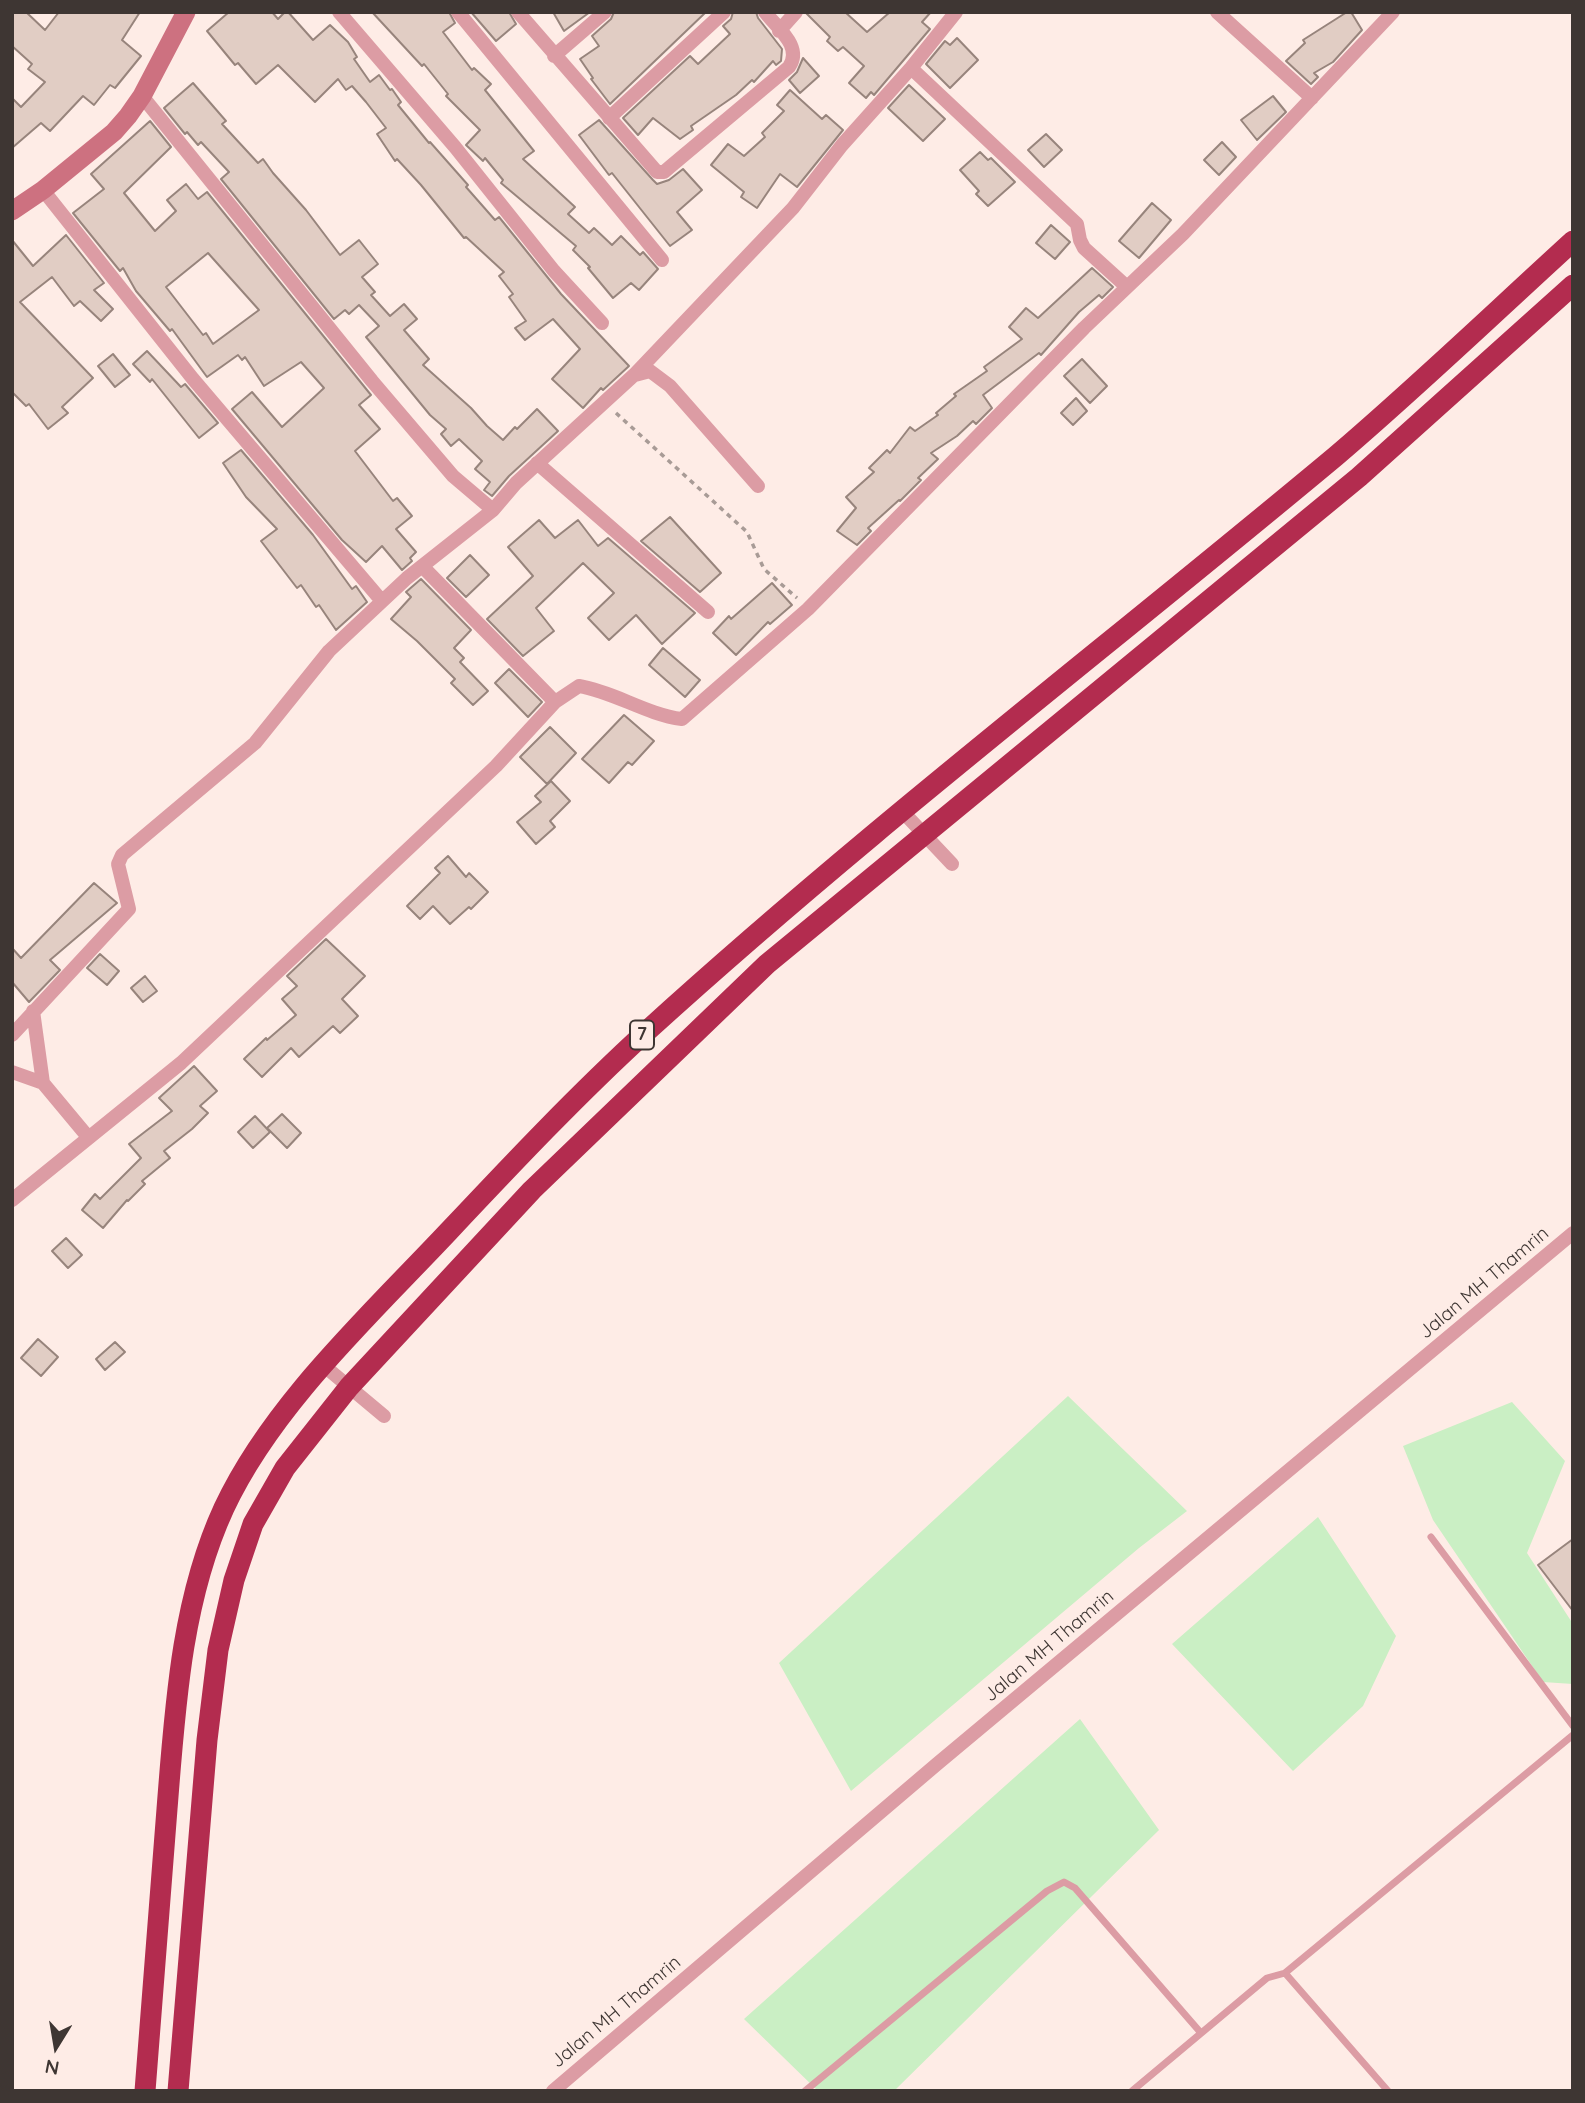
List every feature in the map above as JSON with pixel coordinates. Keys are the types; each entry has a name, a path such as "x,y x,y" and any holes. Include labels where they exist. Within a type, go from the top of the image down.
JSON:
{"highway":[{"name":"7","path":"145,2091 173,1740 185,1644 201,1571 223,1509 258,1446 323,1365 507,1168 642,1036 903,812 1341,452 1573,241"},
{"name":"7","path":"178,2091 207,1740 218,1650 234,1580 253,1524 285,1468 349,1387 532,1189 767,964 1359,477 1573,285"}],"street":[{"path":"12,211 43,190 114,132 142,96 186,12"},
{"path":"339,12 455,146 554,271 602,323"},
{"path":"458,12 662,260"},
{"path":"518,12 657,172 664,172 794,59 794,47 765,12"},
{"path":"554,56 605,12"},
{"path":"609,118 724,12"},
{"path":"779,31 796,12"},
{"path":"12,1035 129,909 118,864 122,855 255,743 329,651 381,600 493,510 537,463 634,375 793,208 842,145 911,68 956,12"},
{"path":"1217,12 1312,99"},
{"path":"12,1200 191,1054 496,766 555,702 579,686 598,689 644,710 682,719 808,609 1084,328 1183,234 1393,12"},
{"path":"911,68 1077,224 1084,248 1127,287"},
{"path":"142,96 372,381 453,476 493,510"},
{"path":"43,190 193,379 381,600"},
{"path":"634,375 650,371 670,386 758,486"},
{"path":"537,463 708,612"},
{"path":"422,566 555,702"},
{"path":"903,812 952,864"},
{"path":"33,1012 43,1083"},
{"path":"12,1072 43,1083 88,1137"},
{"name":"Jalan MH Thamrin","path":"552,2091 937,1764 1573,1233"},
{"path":"323,1365 384,1416"}],"lane":[{"path":"1431,1536 1573,1726"},
{"path":"1132,2091 1267,1978 1286,1973 1573,1735"},
{"path":"805,2091 1047,1891 1064,1882 1075,1888 1201,2033"},
{"path":"1286,1973 1388,2091"}],"path":[{"path":"604,402 747,532 764,569 808,609"}],"green space":[{"path":"1068,1396 1187,1511 1139,1548 851,1791 779,1663"},
{"path":"1512,1402 1565,1461 1527,1553 1573,1624 1573,1684 1543,1682 1433,1520 1403,1446"},
{"path":"1318,1517 1396,1636 1363,1706 1293,1771 1172,1644"},
{"path":"1080,1719 1159,1830 894,2091 818,2091 744,2019"}],"building":[{"path":"12,12 26,12 45,30 59,12 140,12 122,40 141,56 115,88 110,85 94,105 83,96 50,131 41,123 12,148 12,98 21,107 45,82 28,69 32,64 12,46"},
{"path":"229,12 272,12 278,19 288,12 313,40 330,25 348,42 357,57 354,59 370,82 379,75 390,90 392,89 401,102 398,105 468,185 466,187 495,220 499,217 561,294 629,366 603,390 601,388 583,408 552,379 580,349 553,319 525,340 515,328 526,321 509,297 513,294 499,276 504,272 464,238 421,185 397,159 395,161 377,134 386,128 352,86 346,90 338,79 315,102 278,65 256,84 238,63 235,65 207,31"},
{"path":"372,12 449,12 455,23 443,32 472,70 474,68 491,84 485,90 534,151 523,159 575,207 568,214 589,233 594,228 612,245 621,236 640,255 643,252 658,269 639,290 631,283 613,298 588,268 590,267 573,250 576,246 501,183 503,180 485,158 483,161 466,145 480,130 446,96 448,94 424,64 422,66"},
{"path":"471,12 509,12 516,24 496,41"},
{"path":"553,12 590,12 564,31"},
{"path":"614,12 706,12 610,104 580,59 599,46 592,36 611,19"},
{"path":"733,12 756,12 782,49 781,61 776,65 773,61 754,82 752,80 736,95 691,126 693,130 680,139 653,118 638,135 623,118 690,56 698,64 730,34 723,26 731,19"},
{"path":"805,12 845,12 867,32 890,12 931,12 922,22 930,29 874,95 871,92 866,98 849,83 864,66 843,47 838,51 827,41 830,37"},
{"path":"1351,12 1362,30 1333,62 1314,73 1318,77 1311,84 1286,61 1305,43 1303,40"},
{"path":"957,38 978,60 950,88 926,64 945,41 950,45"},
{"path":"803,58 819,76 800,93 789,80 797,72"},
{"path":"193,83 226,121 222,124 258,163 263,159 340,255 359,240 378,264 362,277 375,292 371,295 390,316 404,304 417,319 404,330 429,359 423,365 503,440 537,409 558,431 509,476 492,496 484,490 490,482 475,469 482,461 459,439 451,446 441,434 446,429 430,415 366,337 379,326 359,305 349,314 345,310 334,319 221,179 229,172 201,142 198,145 187,132 185,134 164,108"},
{"path":"909,85 945,119 923,141 888,108"},
{"path":"790,90 822,119 826,115 843,130 797,187 780,174 757,208 741,197 744,192 711,165 728,144 744,156 765,137 762,133 784,111 777,105"},
{"path":"1273,96 1286,112 1257,140 1241,120"},
{"path":"599,120 657,184 669,180 683,169 702,190 677,212 692,230 670,246 612,173 609,175 579,135"},
{"path":"150,121 171,147 124,193 155,231 176,211 167,200 186,184 198,199 207,192 371,395 359,405 380,429 355,451 393,501 397,498 412,516 396,529 416,552 410,558 412,561 402,570 382,546 366,562 342,540 232,409 252,392 282,427 324,388 301,362 264,386 245,357 242,360 238,355 207,377 172,329 170,331 136,291 123,268 120,271 73,213 104,189 91,174","holes":["208,253 259,310 213,344 166,287"]},
{"path":"1046,134 1062,150 1044,167 1028,150"},
{"path":"1222,142 1236,157 1219,175 1204,160"},
{"path":"980,152 988,160 991,158 1015,182 988,206 976,194 979,191 960,170"},
{"path":"1152,203 1171,220 1139,258 1119,241"},
{"path":"1051,225 1070,242 1055,259 1036,243"},
{"path":"66,235 104,283 94,290 113,309 101,321 80,301 74,306 52,277 20,302 93,378 62,407 68,413 48,429 29,404 26,406 12,392 12,240 33,266"},
{"path":"1092,268 1113,287 1102,298 1099,295 1079,312 1041,355 1039,353 983,395 992,408 976,424 973,421 957,436 931,453 938,459 900,501 868,528 871,531 857,545 837,531 856,508 846,497 874,472 869,468 887,450 890,453 910,427 915,431 938,415 936,413 956,396 954,394 987,371 984,367 1022,339 1009,327 1026,308 1038,318"},
{"path":"147,351 181,387 185,384 218,423 199,438 152,379 150,382 133,364"},
{"path":"113,354 130,375 115,387 98,366"},
{"path":"1082,359 1107,386 1090,403 1064,376"},
{"path":"1076,398 1087,411 1073,425 1061,413"},
{"path":"241,450 313,535 352,589 356,586 367,602 336,630 319,605 316,607 301,585 297,588 261,541 277,529 246,497 223,463"},
{"path":"670,517 721,573 700,592 641,541"},
{"path":"539,520 555,538 578,520 598,546 608,538 695,613 662,644 636,615 609,640 588,618 614,593 583,563 536,608 554,631 523,656 487,619 533,576 508,547"},
{"path":"470,555 489,575 466,597 447,578"},
{"path":"421,579 471,630 454,648 464,658 460,662 488,691 473,705 451,683 455,679 391,619 411,597 406,592"},
{"path":"772,583 792,605 770,624 768,622 736,655 713,633 729,616 731,619"},
{"path":"663,648 700,680 685,697 649,665"},
{"path":"509,669 542,702 528,717 495,683"},
{"path":"624,715 654,741 632,765 628,762 609,783 582,759"},
{"path":"550,727 576,753 547,784 520,757"},
{"path":"551,781 570,801 550,821 555,827 536,844 517,822 541,802 535,796"},
{"path":"448,856 466,877 469,873 488,892 450,924 433,906 420,919 407,906 440,873 435,868"},
{"path":"94,883 117,903 50,960 60,970 29,1002 12,982 12,948 21,958"},
{"path":"326,939 365,976 342,999 358,1016 340,1033 333,1026 299,1057 291,1048 262,1077 244,1059 296,1015 282,999 297,986 287,976"},
{"path":"100,954 119,971 107,985 87,968"},
{"path":"145,976 157,991 143,1002 131,988"},
{"path":"194,1066 217,1091 200,1106 208,1113 164,1151 170,1158 142,1181 145,1184 103,1228 82,1210 95,1194 100,1199 141,1158 129,1144 172,1111 159,1098"},
{"path":"282,1114 301,1133 287,1148 267,1128"},
{"path":"255,1116 270,1132 253,1148 238,1132"},
{"path":"66,1238 82,1255 68,1268 52,1251"},
{"path":"38,1339 58,1357 41,1376 21,1358"},
{"path":"115,1342 125,1352 105,1370 96,1359"},
{"path":"1573,1539 1573,1611 1538,1565"}]}
